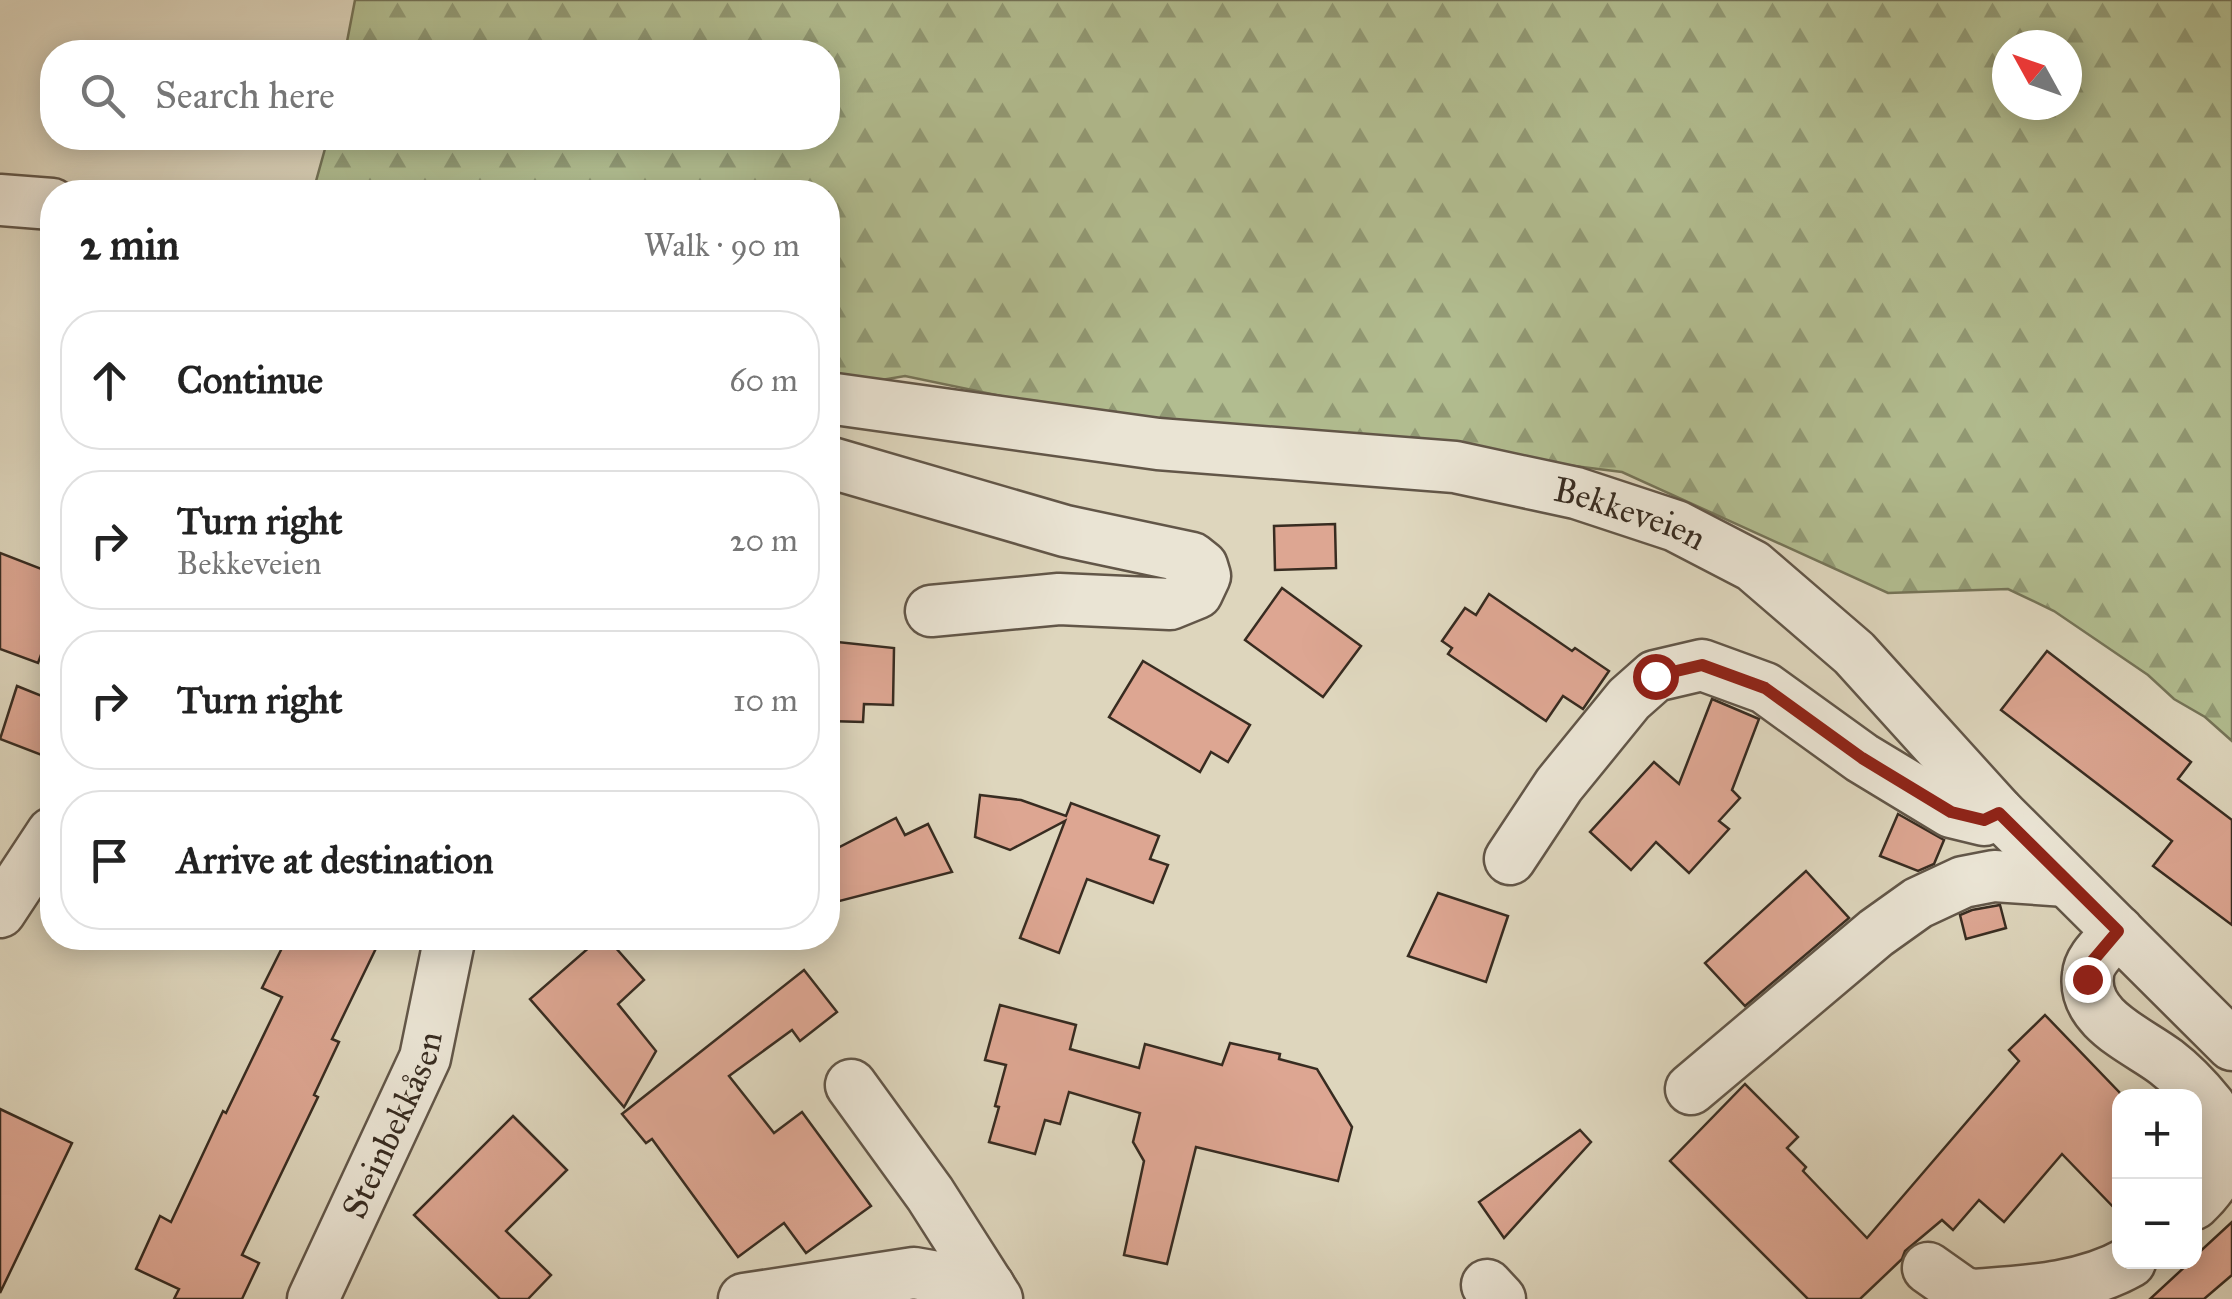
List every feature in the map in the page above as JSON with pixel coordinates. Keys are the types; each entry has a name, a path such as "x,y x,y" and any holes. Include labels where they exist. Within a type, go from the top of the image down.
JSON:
{"street":[{"path":"0,200 40,203"},
{"name":"Bekkeveien","path":"840,400 1158,444 1456,467 1576,493 1676,526 1753,566 1854,653 1999,813 2232,1046"},
{"path":"840,465 1066,531 1192,558 1202,566 1204,576 1196,593 1170,604 1059,599 932,611"},
{"path":"1510,859 1559,786 1630,699 1655,676 1702,665 1765,688 1862,758 1951,812 1984,820 1999,813"},
{"path":"0,912 40,851"},
{"path":"1691,1090 1876,933 1918,903 1963,882 1994,876 2066,880"},
{"path":"2118,931 2090,964 2087,979 2094,1005 2106,1020 2188,1081 2228,1130 2231,1145 2227,1165 2202,1196"},
{"name":"Steinbekkåsen","path":"313,1299 425,1058 447,950"},
{"path":"850,1085 930,1194 993,1293"},
{"path":"1928,1268 1972,1296 2040,1289 2085,1280 2112,1269"},
{"path":"744,1299 914,1273 993,1293"}],"green space":[{"path":"355,0 2232,0 2232,741 2148,675 2054,611 2008,589 1888,593 1622,472 1503,457 1286,455 905,376 840,387 840,180 316,180 325,150 840,150 840,40 347,40"}],"building":[{"path":"1335,524 1336,568 1275,570 1274,526"},
{"path":"0,553 40,568 40,658 38,663 0,649"},
{"path":"1282,588 1361,646 1323,697 1245,640"},
{"path":"1489,594 1572,651 1575,648 1609,671 1583,709 1563,696 1546,721 1448,654 1452,648 1442,641 1465,608 1476,615"},
{"path":"840,642 894,648 893,705 864,704 863,722 840,721"},
{"path":"2047,651 2191,762 2178,779 2232,820 2232,925 2153,866 2172,841 2001,710"},
{"path":"1143,661 1250,725 1228,762 1211,752 1200,772 1109,717"},
{"path":"17,686 40,695 40,754 0,739"},
{"path":"1712,699 1759,719 1732,790 1740,798 1719,821 1729,829 1689,873 1656,842 1631,870 1590,832 1654,762 1679,784"},
{"path":"980,795 1021,800 1066,816 1071,803 1159,836 1150,859 1168,865 1153,903 1087,879 1059,953 1020,938 1065,821 1010,850 975,837"},
{"path":"1898,814 1944,840 1934,864 1918,871 1880,856"},
{"path":"896,818 905,835 928,824 952,872 840,901 840,847"},
{"path":"1806,871 1849,918 1745,1006 1705,963"},
{"path":"1438,893 1508,916 1486,982 1408,956"},
{"path":"2000,905 2006,928 1966,939 1960,915"},
{"path":"281,950 375,950 332,1039 339,1042 314,1095 318,1097 242,1255 259,1263 242,1299 174,1299 179,1289 136,1269 160,1216 171,1222 282,997 262,988"},
{"path":"586,950 618,950 644,980 618,1004 656,1051 624,1107 530,999"},
{"path":"804,970 837,1012 800,1041 792,1030 729,1076 774,1133 802,1112 871,1206 806,1253 784,1223 738,1257 652,1139 646,1143 622,1114"},
{"path":"1000,1005 1076,1025 1070,1049 1139,1068 1145,1044 1222,1065 1230,1043 1280,1054 1279,1059 1317,1069 1352,1127 1338,1181 1196,1147 1167,1264 1124,1255 1144,1161 1133,1142 1140,1113 1069,1092 1060,1124 1045,1120 1035,1154 989,1142 1006,1065 985,1060"},
{"path":"2045,1015 2116,1089 2112,1089 2112,1206 2062,1154 2004,1222 1979,1200 1953,1230 1942,1220 1905,1251 1902,1259 1860,1299 1808,1299 1670,1161 1745,1084 1798,1137 1787,1148 1806,1167 1803,1171 1867,1238 2019,1061 2009,1050"},
{"path":"0,1109 72,1143 0,1293"},
{"path":"513,1116 567,1170 506,1231 551,1275 528,1299 500,1299 414,1215"},
{"path":"1580,1130 1591,1142 1504,1238 1479,1202"},
{"path":"2232,1222 2232,1275 2204,1299 2150,1299 2182,1269 2202,1269 2202,1250"}],"route":[{"path":"1655,676 1702,665 1765,688 1862,758 1951,812 1984,820 1999,813 2118,931 2090,964 2087,979"}]}
